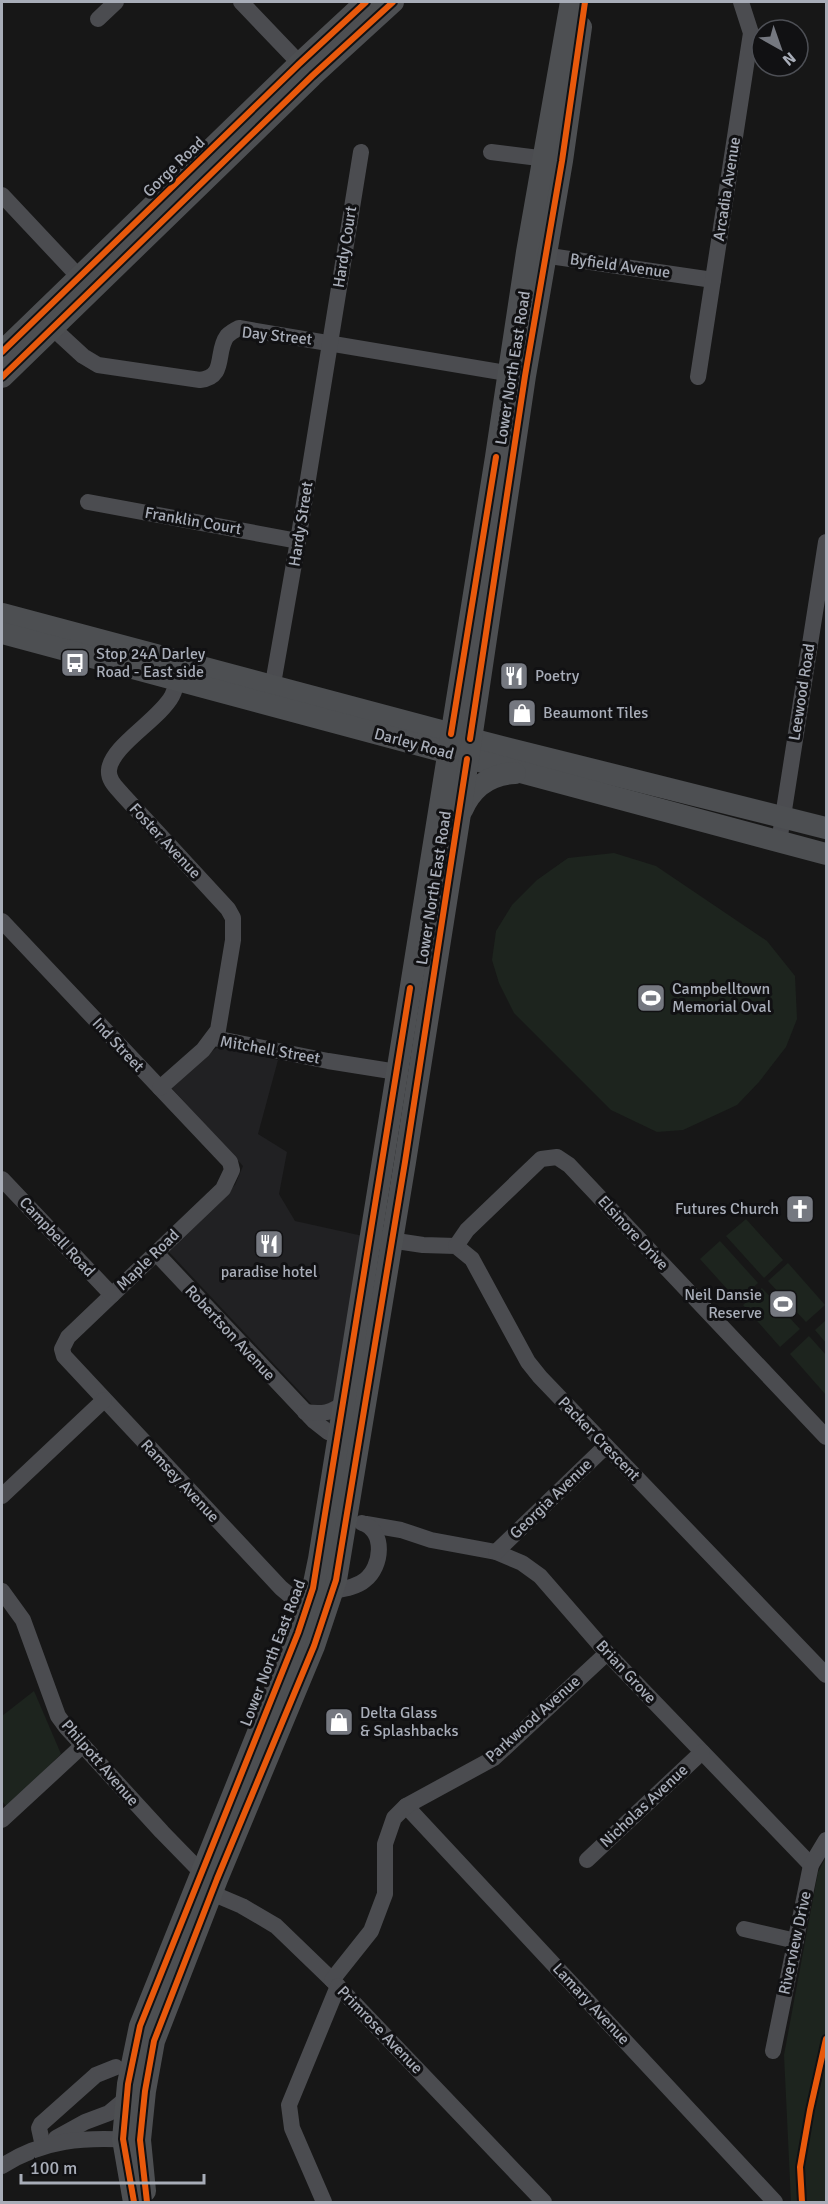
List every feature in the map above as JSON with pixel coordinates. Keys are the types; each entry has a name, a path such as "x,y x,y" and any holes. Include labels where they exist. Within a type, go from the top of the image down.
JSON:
{"main road":[{"name":"Gorge Road","path":"2,352 46,322 306,70 366,2"},
{"name":"Gorge Road","path":"2,377 80,278 306,70 393,2"},
{"name":"Lower North East Road","path":"552,160 571,2"},
{"name":"Lower North East Road","path":"147,2202 132,2140 145,2091 154,2041 206,1882 308,1604 349,1438 381,1239 459,820 459,746 469,686 496,457 516,375 552,160 585,2"},
{"name":"Darley Road","path":"2,614 180,671 271,696 404,742 521,752 826,828"},
{"name":"Darley Road","path":"2,633 180,671"},
{"path":"399,720 414,720 432,714 469,686 491,726 506,742 521,752"},
{"name":"Darley Road","path":"271,696 399,720 527,775 826,854"},
{"path":"404,742 420,753 433,773 439,802"},
{"name":"Lower North East Road","path":"134,2202 132,2140 127,2098 140,2026 314,1646 357,1522 345,1402 381,1239 398,1072 439,802 459,746"},
{"path":"459,820 470,795 483,783 505,774 527,775"},
{"path":"319,1559 333,1592"}],"street":[{"path":"98,19 116,2"},
{"path":"241,2 306,70"},
{"name":"Arcadia Avenue","path":"698,376 751,33 741,2"},
{"name":"Hardy Court","path":"329,342 361,152"},
{"path":"491,152 552,160"},
{"path":"2,195 80,278"},
{"name":"Byfield Avenue","path":"536,254 713,280"},
{"name":"Day Street","path":"46,322 83,356 99,365 200,380 208,379 216,371 225,339 240,328 516,375"},
{"name":"Hardy Street","path":"271,696 329,342"},
{"name":"Franklin Court","path":"88,502 298,541"},
{"name":"Leewood Road","path":"779,842 782,817 820,630 826,542"},
{"name":"Foster Avenue","path":"180,671 172,697 162,710 114,757 109,768 109,777 122,794 221,900 233,918 233,940 218,1030 214,1038"},
{"name":"Ind Street","path":"2,921 230,1162 232,1170"},
{"name":"Mitchell Street","path":"160,1088 214,1038 328,1061 398,1072"},
{"name":"Elsinore Drive","path":"456,1246 467,1230 541,1159 557,1157 569,1165 826,1437"},
{"name":"Maple Road","path":"62,1349 68,1337 223,1189 232,1170"},
{"name":"Campbell Road","path":"2,1179 112,1296"},
{"path":"381,1239 423,1245 456,1246"},
{"name":"Packer Crescent","path":"456,1246 472,1259 528,1362 826,1675"},
{"name":"Robertson Avenue","path":"156,1253 305,1412 328,1432 349,1438"},
{"name":"Ramsey Avenue","path":"62,1349 68,1363 281,1588 293,1598 308,1604"},
{"path":"2,1496 104,1400"},
{"path":"305,1412 324,1414 337,1409 345,1402"},
{"name":"Georgia Avenue","path":"496,1552 606,1446"},
{"path":"333,1592 367,1580 375,1569 379,1551 375,1536 357,1522"},
{"name":"Brian Grove","path":"357,1522 410,1533 431,1540 496,1552 522,1563 540,1576 607,1653 811,1865"},
{"path":"379,1551 391,1540 410,1533"},
{"name":"Philpott Avenue","path":"2,1591 23,1620 58,1716 82,1746 206,1882"},
{"name":"Parkwood Avenue","path":"335,1983 371,1931 385,1894 385,1844 394,1818 406,1806 494,1758 607,1653"},
{"path":"3,1815 82,1746"},
{"name":"Nicholas Avenue","path":"587,1860 702,1752"},
{"name":"Lamary Avenue","path":"406,1806 775,2202"},
{"name":"Riverview Drive","path":"773,2051 811,1865 826,1840"},
{"name":"Primrose Avenue","path":"206,1882 267,1919 335,1983 544,2202"},
{"path":"744,1929 796,1941"},
{"path":"324,2202 292,2127 290,2105 335,1983"},
{"path":"43,2146 39,2128 41,2124 96,2075 116,2067"},
{"path":"43,2146 85,2122 109,2113 127,2098"},
{"path":"2,2166 26,2152 43,2146 89,2138 132,2140"}],"shaded area":[{"name":"Campbelltown Memorial Oval","path":"614,853 656,866 767,941 795,976 797,1019 786,1047 759,1082 737,1105 683,1130 657,1132 611,1110 514,1013 499,983 492,960 496,931 512,905 537,880 568,858"},
{"name":"paradise hotel","path":"218,1047 278,1060 258,1134 287,1152 279,1194 295,1221 363,1236 333,1427 168,1251 235,1185 243,1166 167,1083"},
{"path":"746,1219 783,1260 764,1278 726,1236"},
{"path":"720,1241 758,1283 738,1301 700,1259"},
{"path":"788,1263 825,1305 806,1322 768,1281"},
{"path":"762,1288 800,1329 780,1347 743,1305"},
{"path":"826,1320 826,1343 815,1330"},
{"path":"809,1336 826,1355 826,1395 790,1354"},
{"path":"34,1691 61,1754 7,1807 2,1801 2,1716"},
{"path":"826,1857 826,2202 791,2202 784,2055 818,1872"}],"cycle path":[{"path":"2,352 366,2"},
{"path":"2,377 312,76 393,2"},
{"path":"470,739 585,2"},
{"path":"451,734 496,457"},
{"path":"147,2202 140,2140 145,2091 154,2041 217,1879 314,1646 336,1580 405,1162 467,759"},
{"path":"134,2202 123,2139 128,2084 140,2026 298,1633 313,1588 410,988"},
{"path":"802,2202 800,2167 826,2039"}],"place":[{"name":"Stop 24A Darley Road - East side","path":"75,663"},
{"name":"Poetry","path":"514,676"},
{"name":"Beaumont Tiles","path":"522,713"},
{"name":"Campbelltown Memorial Oval","path":"651,998"},
{"name":"Futures Church","path":"800,1209"},
{"name":"paradise hotel","path":"269,1244"},
{"name":"Neil Dansie Reserve","path":"783,1304"},
{"name":"Delta Glass & Splashbacks","path":"339,1722"}]}
